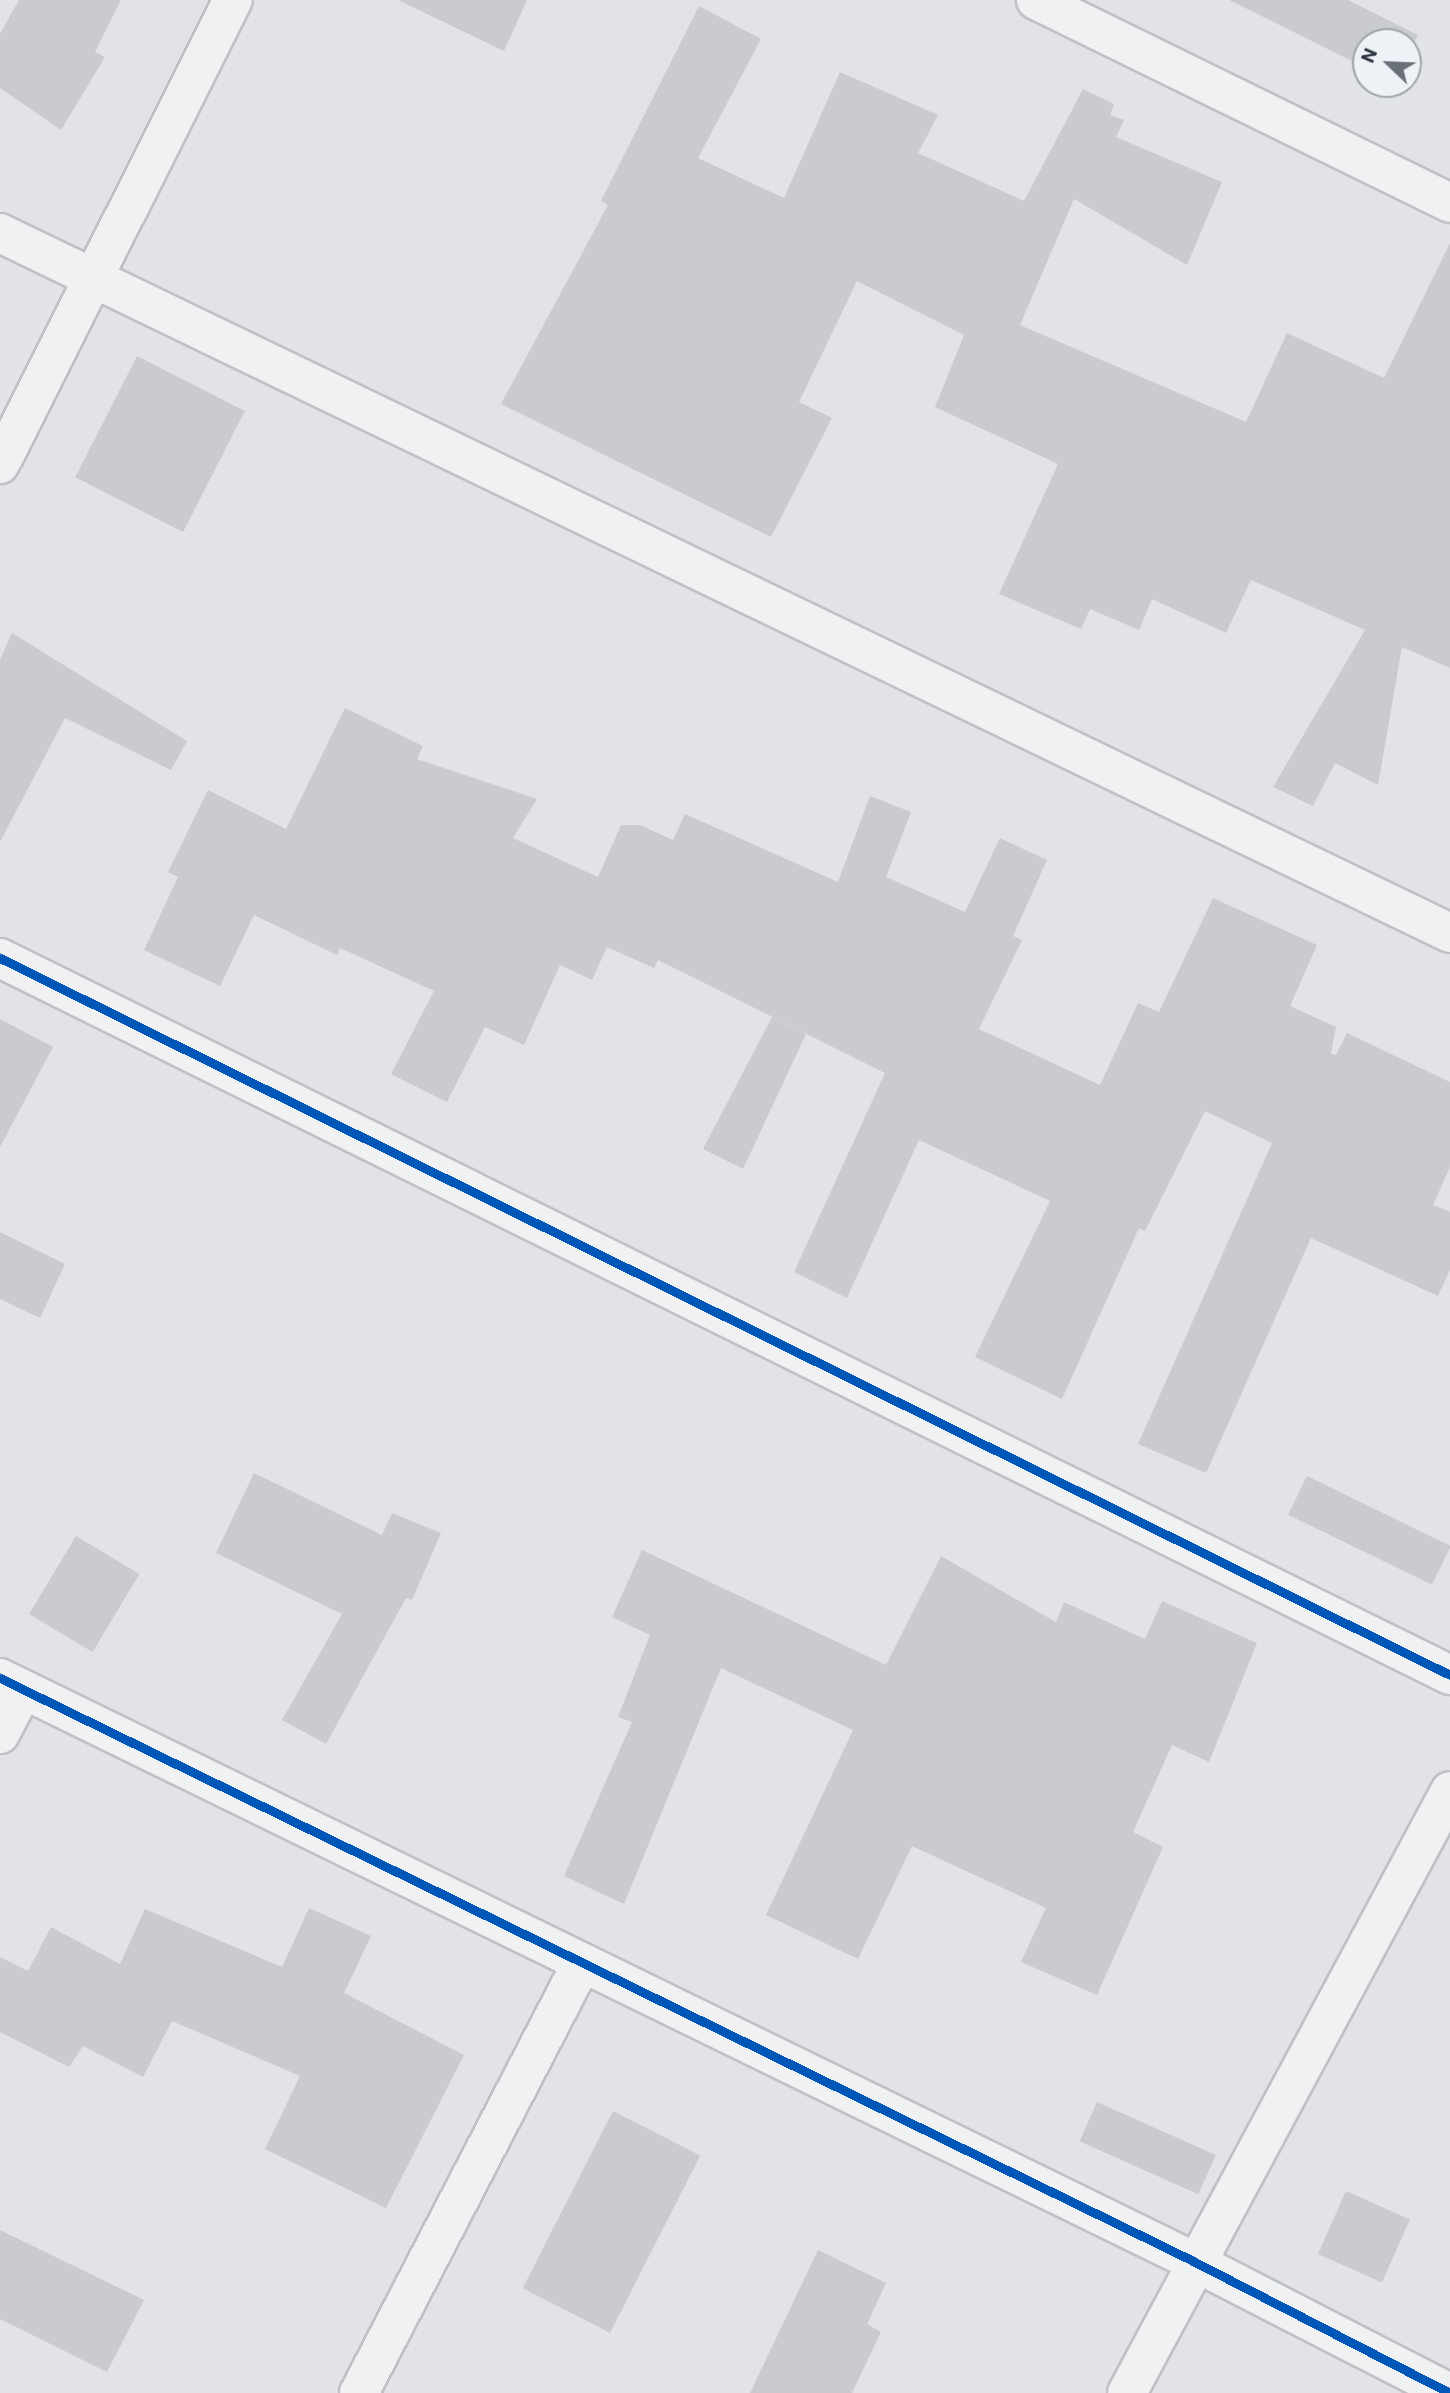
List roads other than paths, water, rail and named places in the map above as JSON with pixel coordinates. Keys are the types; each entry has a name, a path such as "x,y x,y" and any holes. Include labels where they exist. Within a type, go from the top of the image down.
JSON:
{"street":[{"path":"0,464 233,0"},
{"path":"1036,0 1450,203"},
{"path":"0,233 92,280 1450,933"},
{"path":"0,958 1450,1675"},
{"path":"0,1734 12,1684 1193,2261 1450,2393"},
{"path":"1127,2393 1193,2261 1450,1791"},
{"path":"359,2393 582,1963"}]}
